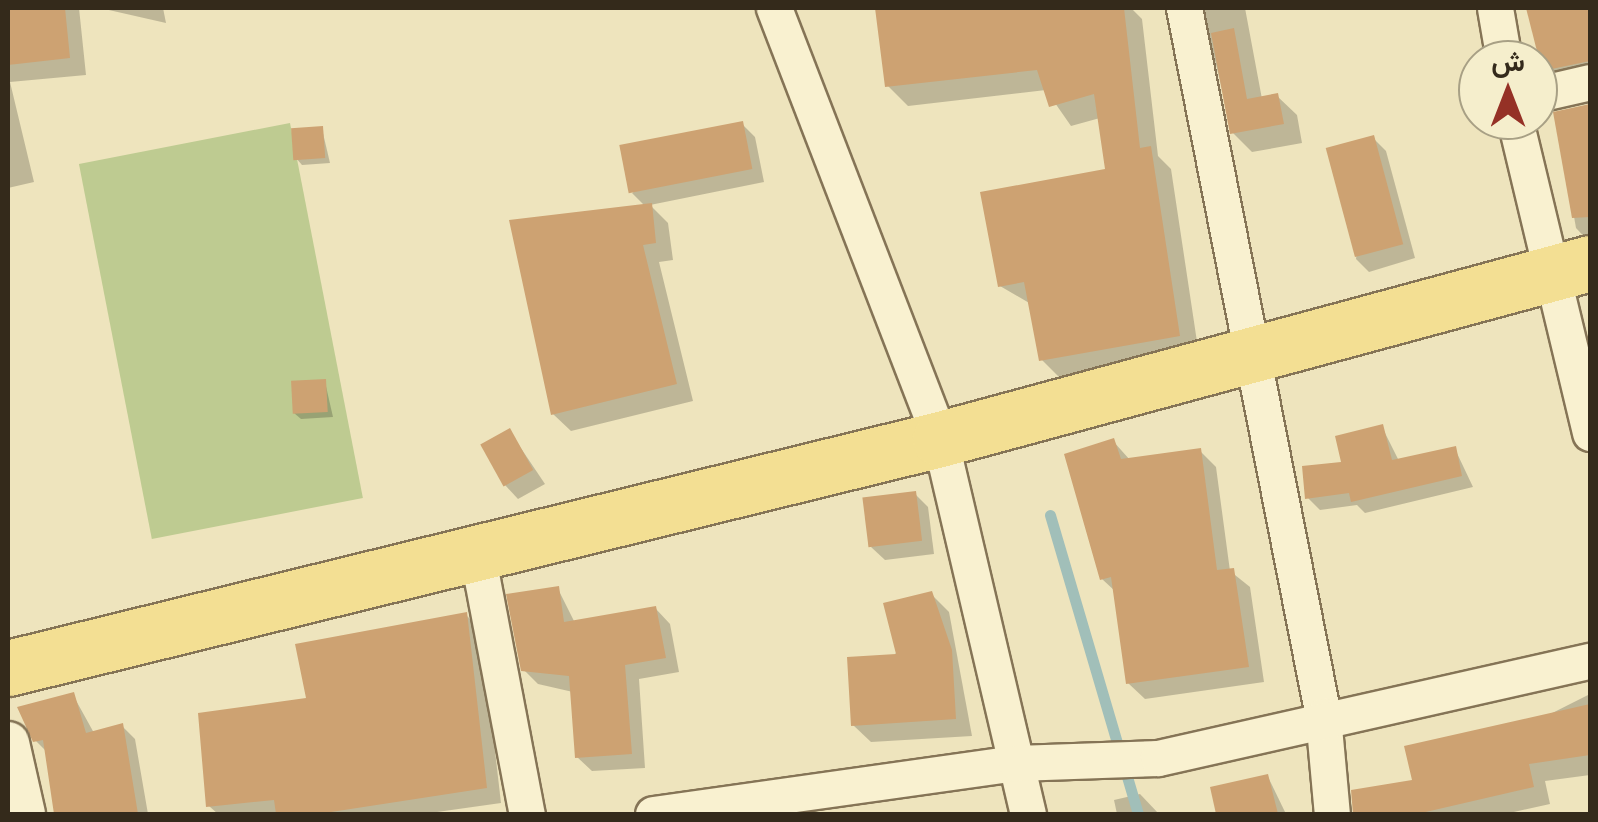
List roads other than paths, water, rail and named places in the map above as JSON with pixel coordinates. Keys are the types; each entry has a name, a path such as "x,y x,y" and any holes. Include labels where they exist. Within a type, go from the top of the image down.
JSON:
{"main road":[{"path":"8,668 940,439 1571,268"}],"street":[{"path":"774,8 940,439 1028,814"},
{"path":"1184,8 1323,716 1332,814"},
{"path":"1495,8 1501,40"},
{"path":"1558,89 1590,82"},
{"path":"1523,140 1571,268 1590,432"},
{"path":"477,553 527,814"},
{"path":"653,814 1016,763 1158,758 1323,716 1590,660"},
{"path":"8,743 24,814"}],"waterway":[{"path":"1050,515 1138,814"}]}
